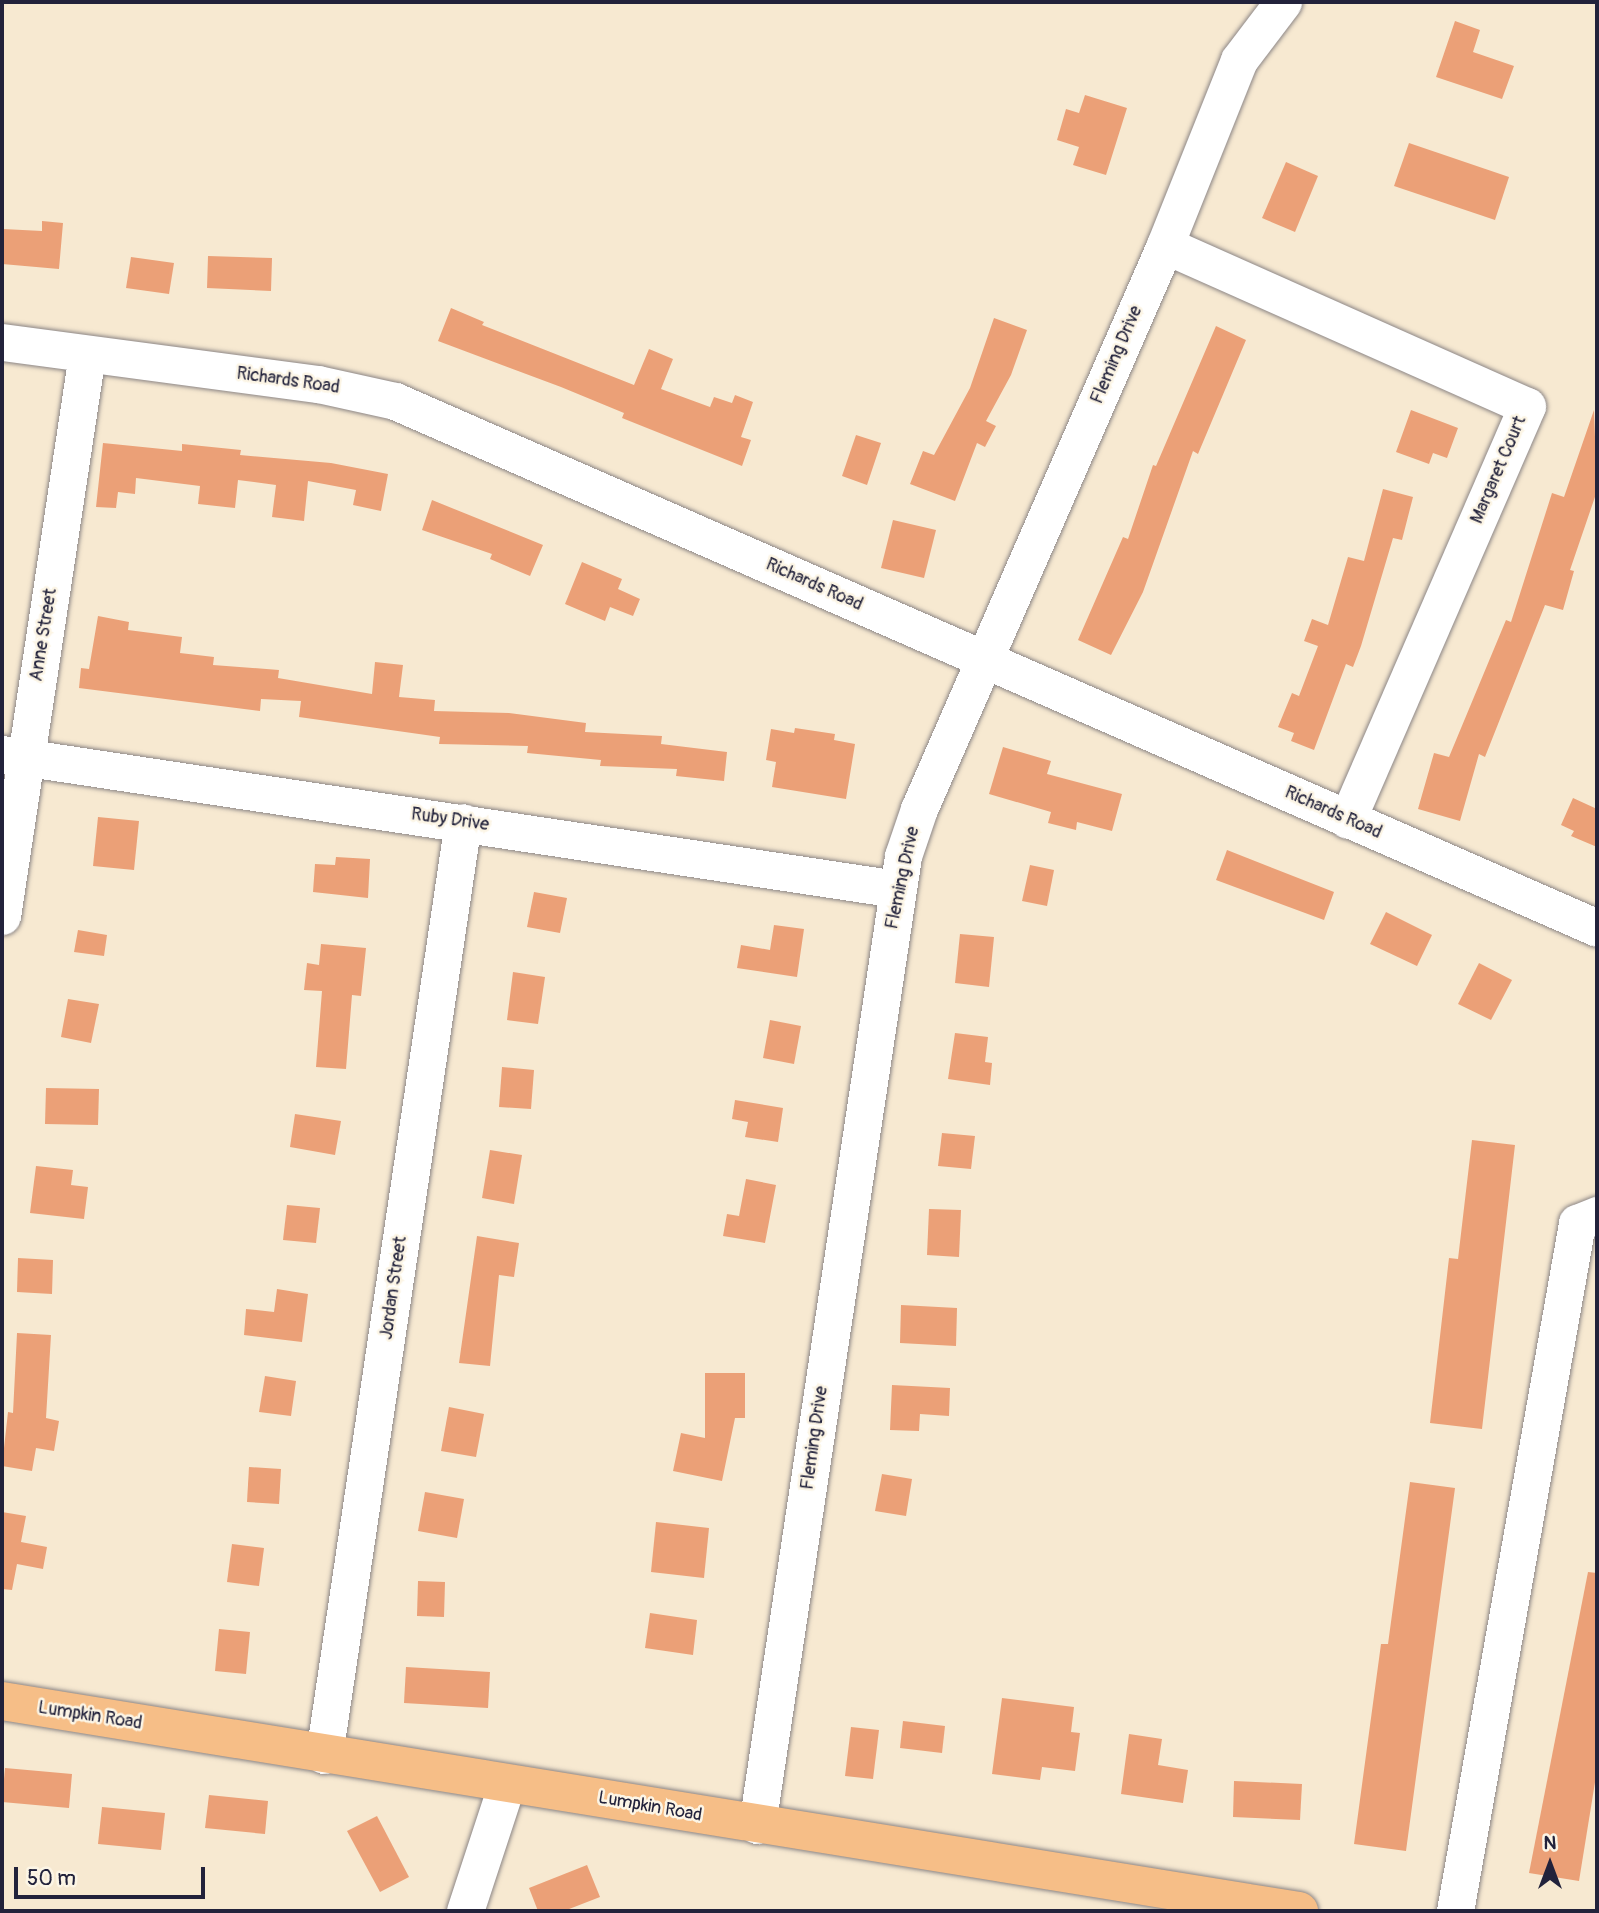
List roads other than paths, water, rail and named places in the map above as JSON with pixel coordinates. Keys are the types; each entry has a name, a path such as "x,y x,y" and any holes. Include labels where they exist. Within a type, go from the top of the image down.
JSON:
{"main road":[{"name":"Lumpkin Road","path":"2,1701 1254,1908 1299,1911"}],"street":[{"name":"Fleming Drive","path":"757,1825 897,889 919,809 1165,245 1239,60 1283,2"},
{"name":"Margaret Court","path":"1165,245 1527,406 1347,820"},
{"name":"Richards Road","path":"2,342 318,384 395,401 1597,929"},
{"name":"Anne Street","path":"2,916 14,756 87,354"},
{"name":"Ruby Drive","path":"14,756 897,889"},
{"name":"Jordan Street","path":"324,1755 463,822"},
{"path":"1455,1911 1577,1223 1597,1215"},
{"path":"465,1911 507,1783"}]}
